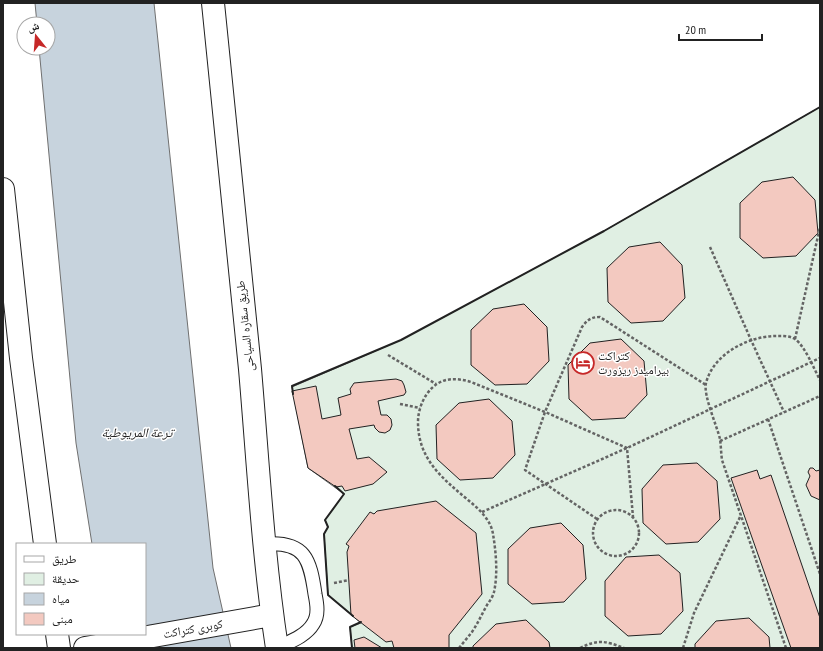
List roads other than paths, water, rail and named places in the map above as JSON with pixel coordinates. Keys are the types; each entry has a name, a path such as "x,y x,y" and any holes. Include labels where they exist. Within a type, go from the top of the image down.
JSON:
{"main road":[{"name":"طريق سقاره السياحى","path":"212,3 251,384 272,615 277,648"},
{"path":"3,189 21,358 45,543"},
{"name":"كوبرى كتراكت","path":"85,648 272,615"},
{"path":"57,635 59,648"}],"lane":[{"path":"265,544 283,544 298,550 304,555 311,570 317,604 316,618 308,629 302,635 277,648"}],"water":[{"name":"ترعة المريوطية","path":"35,3 154,3 213,568 231,648 108,648 146,635 146,543 92,543 76,443 40,56 56,56 56,16 36,16"}],"place":[{"name":"كتراكت بيراميدز ريزورت","path":"583,363"}]}
